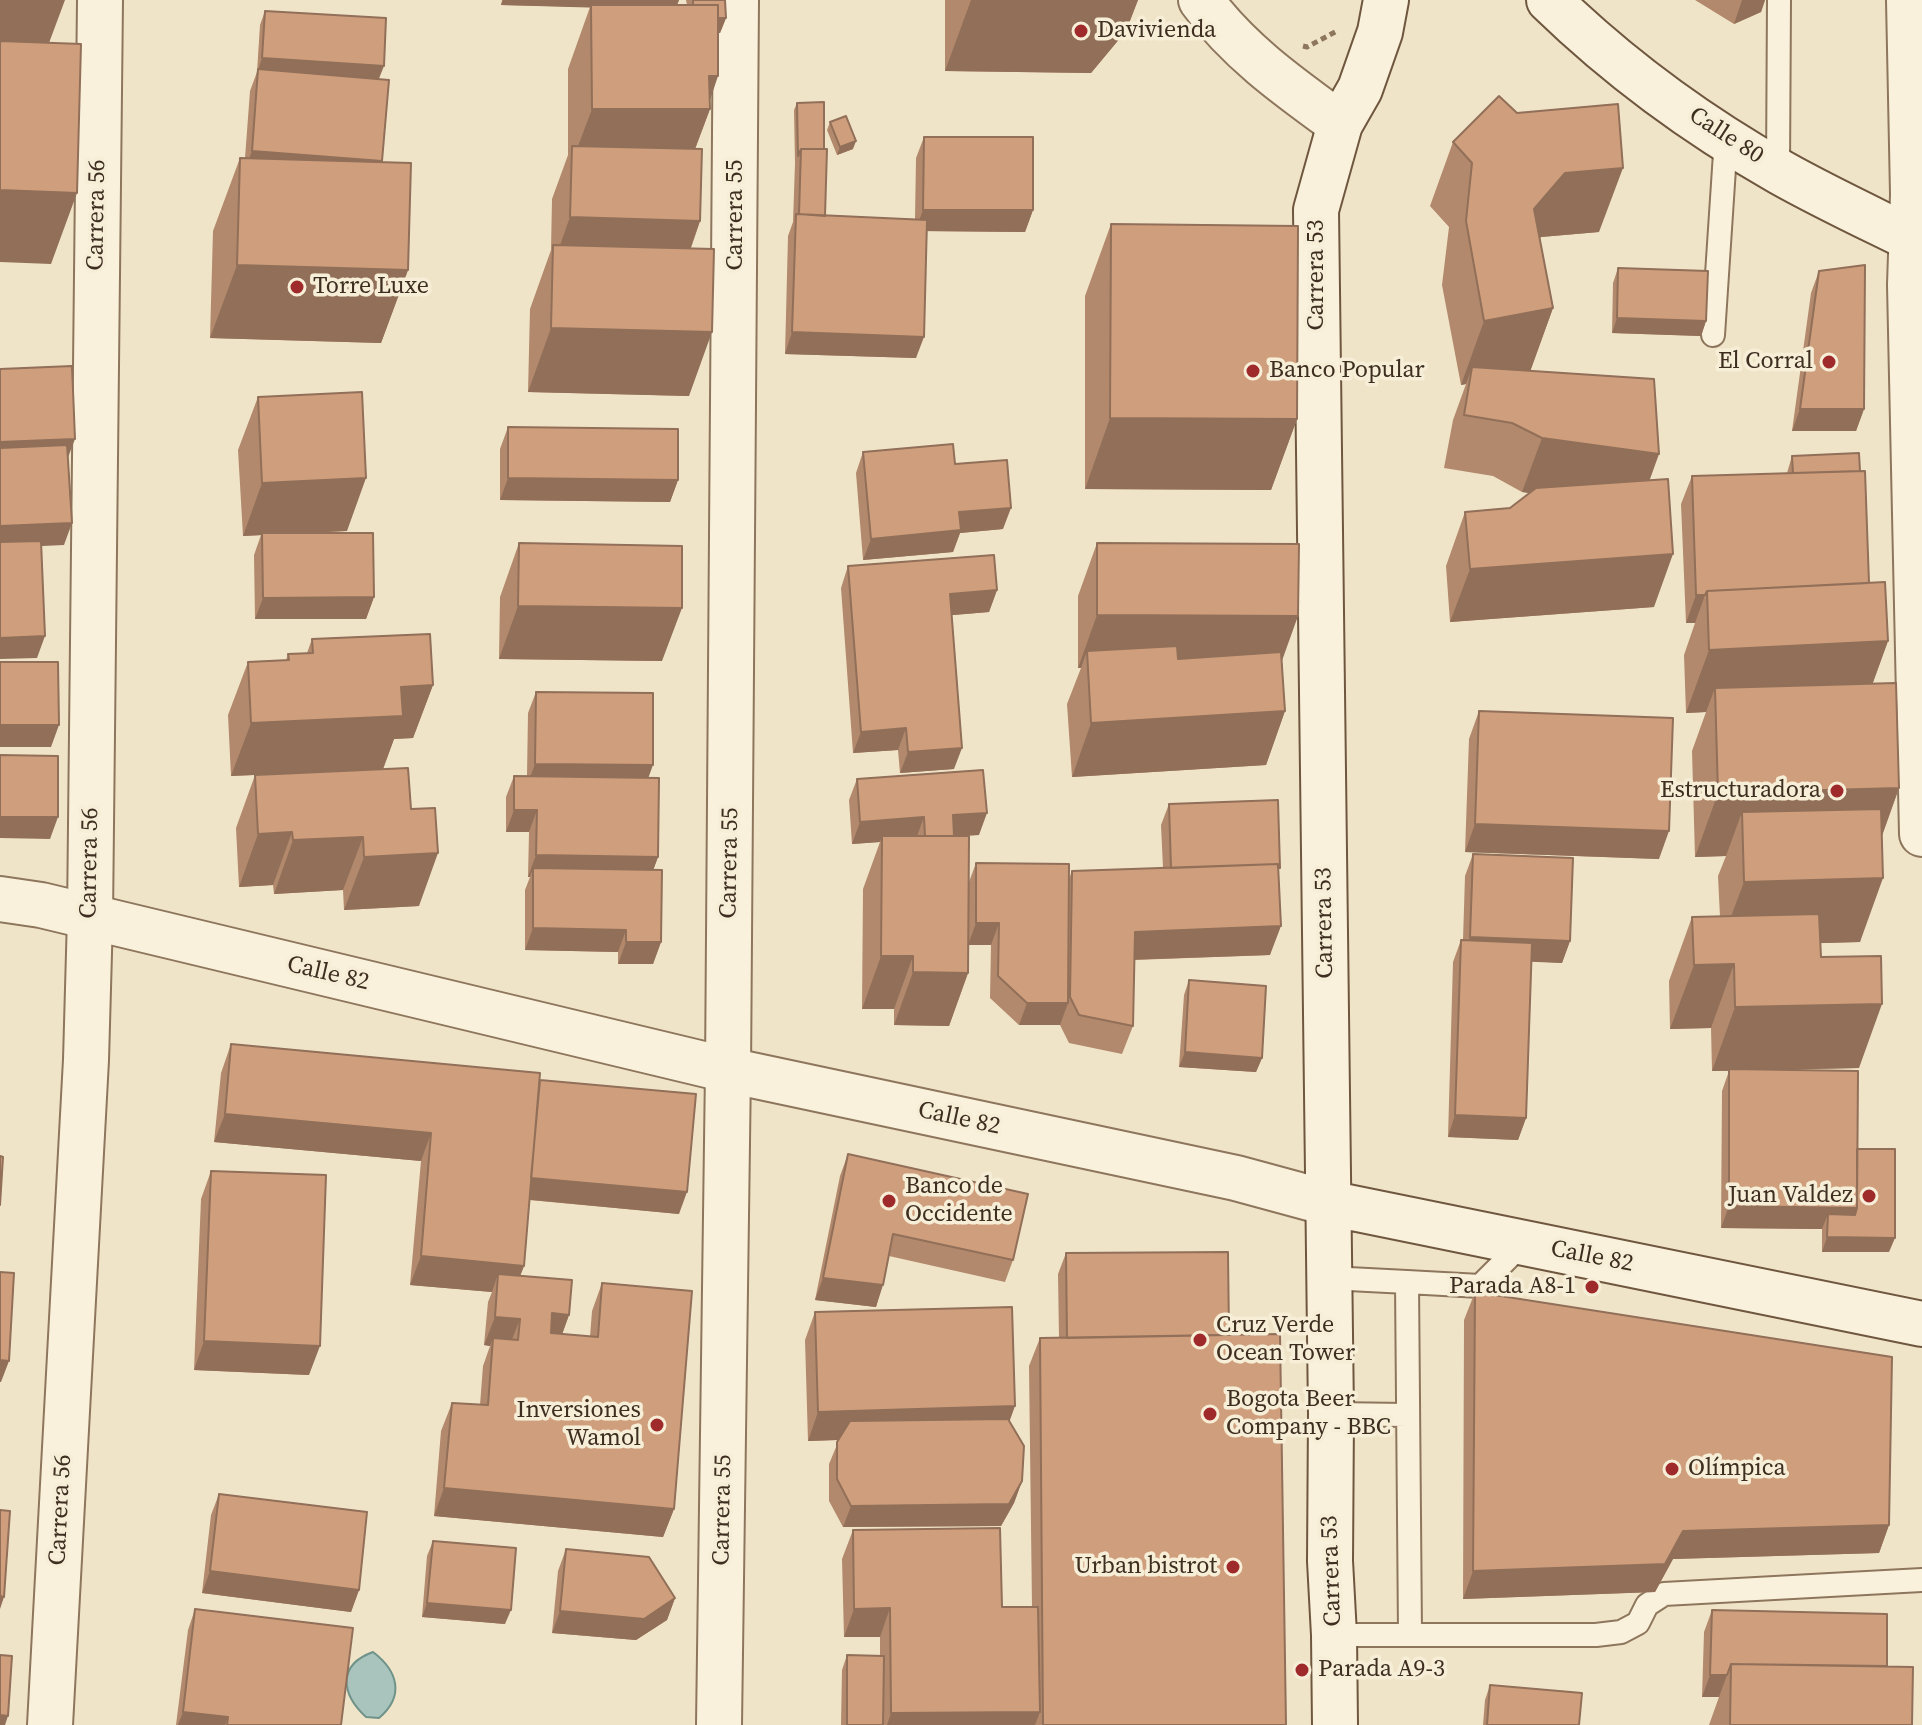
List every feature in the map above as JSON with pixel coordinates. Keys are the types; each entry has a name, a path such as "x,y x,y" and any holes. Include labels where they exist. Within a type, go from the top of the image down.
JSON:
{"street":[{"name":"Carrera 56","path":"50,1725 86,1060 100,0"},
{"name":"Carrera 55","path":"719,1725 728,1070 736,0"},
{"path":"1201,0 1272,75 1340,124"},
{"name":"Carrera 53","path":"1335,1725 1330,1561 1331,1414 1316,210 1340,124 1360,89 1380,32 1386,0"},
{"name":"Calle 80","path":"1549,0 1644,81 1726,138 1778,170 1916,241"},
{"path":"1909,0 1917,127 1922,834"},
{"name":"Calle 82","path":"0,899 41,905 728,1070 1236,1178 1328,1203 1922,1324"}],"lane":[{"path":"1778,170 1779,0"},
{"path":"1713,335 1726,138"},
{"path":"1329,1278 1480,1286 1523,1243"},
{"path":"1407,1282 1410,1634"},
{"path":"1331,1414 1407,1415"},
{"path":"1334,1635 1596,1635 1621,1632 1638,1623 1647,1605 1664,1594 1922,1580"}],"path":[{"path":"1295,44 1307,47 1347,24"}],"water":[{"path":"373,1652 388,1667 395,1684 393,1701 379,1718 366,1717 358,1708 351,1699 347,1681 353,1664"}],"building":[{"path":"693,0 725,0 726,18 718,18 718,5 693,5"},
{"path":"1005,0 1118,0 1117,1"},
{"path":"591,5 718,5 718,76 709,76 710,109 592,109"},
{"path":"265,11 386,18 384,66 262,58"},
{"path":"0,41 81,44 77,193 0,190"},
{"path":"258,69 389,80 382,161 252,151"},
{"path":"1499,96 1517,113 1618,104 1623,168 1565,173 1534,209 1553,308 1484,321 1466,221 1472,163 1453,142"},
{"path":"824,102 824,149 801,149 798,156 797,103"},
{"path":"846,116 856,141 840,147 830,122"},
{"path":"924,137 1033,137 1033,210 923,210"},
{"path":"572,146 702,149 700,221 570,217"},
{"path":"801,149 827,149 825,216 799,214"},
{"path":"240,158 411,163 408,270 237,265"},
{"path":"796,214 927,220 924,337 792,332"},
{"path":"1111,224 1298,226 1297,419 1110,418"},
{"path":"553,245 714,249 712,332 551,328"},
{"name":"El Corral","path":"1865,265 1864,409 1800,409 1819,271"},
{"path":"1618,268 1708,271 1706,321 1617,318"},
{"path":"72,366 75,439 0,442 0,369"},
{"path":"1472,367 1654,379 1659,454 1542,438 1512,423 1464,415"},
{"path":"362,392 366,478 262,483 258,397"},
{"path":"508,427 678,429 678,480 508,478"},
{"path":"953,444 955,464 1007,460 1011,508 959,512 961,530 871,539 863,452"},
{"path":"67,445 72,523 0,526 0,448"},
{"path":"1859,453 1860,471 1793,473 1792,456"},
{"path":"1865,471 1869,583 1707,591 1705,595 1696,595 1692,476"},
{"path":"1668,479 1673,554 1470,569 1465,512 1510,508 1536,488"},
{"path":"262,533 373,533 374,597 263,598"},
{"path":"41,541 45,636 0,638 0,542"},
{"path":"519,543 682,546 682,608 518,606"},
{"path":"1097,543 1299,544 1298,616 1097,615"},
{"path":"994,555 997,590 950,594 962,748 908,752 906,728 861,732 848,566"},
{"path":"1885,582 1888,641 1709,650 1707,591"},
{"path":"430,634 433,685 401,687 403,716 251,723 248,662 289,660 288,654 313,653 312,639"},
{"path":"1177,646 1178,659 1281,652 1285,711 1091,723 1087,651"},
{"path":"0,662 58,662 59,725 0,725"},
{"path":"1896,683 1899,788 1718,793 1715,688"},
{"path":"536,692 653,693 653,765 535,764"},
{"path":"1479,711 1673,718 1669,831 1475,824"},
{"path":"0,755 58,756 58,817 0,817"},
{"path":"408,768 411,809 435,808 438,853 364,857 363,837 293,840 292,832 258,834 255,775"},
{"path":"983,770 987,813 953,815 954,836 925,836 924,817 860,822 857,779"},
{"path":"514,776 659,778 658,857 536,855 537,810 514,810"},
{"path":"1278,800 1280,868 1278,864 1171,868 1169,804"},
{"path":"1881,809 1883,878 1744,882 1742,812"},
{"path":"882,836 969,836 968,973 913,972 913,956 881,956"},
{"path":"1473,854 1573,858 1570,941 1470,937"},
{"path":"976,863 1069,864 1068,1003 1027,1003 998,976 999,923 976,923"},
{"path":"1278,864 1281,926 1135,932 1133,1026 1079,1015 1070,997 1072,871"},
{"path":"533,868 662,870 661,942 626,942 626,930 533,928"},
{"path":"1819,914 1821,957 1881,956 1882,1004 1735,1007 1734,964 1694,965 1692,917"},
{"path":"1461,940 1532,943 1526,1118 1455,1115"},
{"path":"1189,980 1266,986 1262,1058 1185,1052"},
{"path":"231,1044 540,1073 524,1266 421,1256 431,1133 225,1114"},
{"path":"1729,1069 1858,1071 1857,1208 1729,1206"},
{"path":"540,1080 696,1094 687,1192 531,1178"},
{"name":"Juan Valdez","path":"1857,1149 1895,1149 1895,1238 1827,1237 1828,1214 1855,1215"},
{"path":"848,1154 1028,1194 1013,1260 893,1234 883,1285 823,1278"},
{"path":"0,1156 3,1157 0,1205"},
{"path":"211,1171 326,1175 320,1346 204,1341"},
{"path":"1228,1252 1229,1335 1067,1338 1066,1253"},
{"path":"0,1272 14,1273 9,1361 0,1360"},
{"path":"498,1274 572,1280 569,1315 552,1313 551,1333 598,1337 602,1283 692,1291 674,1509 444,1488 452,1403 488,1405 493,1338 518,1340 520,1319 495,1317"},
{"name":"Olímpica","path":"1475,1292 1892,1357 1889,1525 1683,1531 1665,1564 1473,1571"},
{"path":"1012,1307 1015,1406 818,1412 815,1312"},
{"path":"1280,1334 1286,1725 1043,1725 1040,1338"},
{"path":"1008,1419 1024,1446 1022,1481 1009,1504 851,1506 837,1479 837,1442 850,1421"},
{"path":"219,1494 367,1512 359,1590 210,1571"},
{"path":"0,1510 10,1511 4,1597 0,1596"},
{"path":"1000,1528 1002,1607 1038,1607 1040,1712 891,1713 890,1608 854,1609 853,1530"},
{"path":"433,1541 516,1548 511,1610 427,1603"},
{"path":"566,1549 649,1557 675,1598 644,1619 560,1611"},
{"path":"195,1609 353,1628 341,1725 227,1725 228,1717 183,1712"},
{"path":"1712,1610 1887,1614 1887,1666 1731,1664 1727,1675 1710,1675"},
{"path":"0,1655 12,1656 8,1716 0,1715"},
{"path":"847,1655 884,1656 883,1725 847,1725"},
{"path":"1731,1664 1913,1667 1912,1725 1730,1725"},
{"path":"1490,1685 1582,1693 1579,1725 1487,1725"}],"place":[{"name":"Davivienda","path":"1081,31"},
{"name":"Torre Luxe","path":"297,287"},
{"name":"El Corral","path":"1829,362"},
{"name":"Banco Popular","path":"1253,371"},
{"name":"Estructuradora","path":"1837,791"},
{"name":"Juan Valdez","path":"1869,1196"},
{"name":"Banco de Occidente","path":"889,1201"},
{"name":"Parada A8-1","path":"1592,1287"},
{"name":"Cruz Verde Ocean Tower","path":"1200,1340"},
{"name":"Bogota Beer Company - BBC","path":"1210,1414"},
{"name":"Inversiones Wamol","path":"657,1425"},
{"name":"Olímpica","path":"1672,1469"},
{"name":"Urban bistrot","path":"1233,1567"},
{"name":"Parada A9-3","path":"1302,1670"}]}
